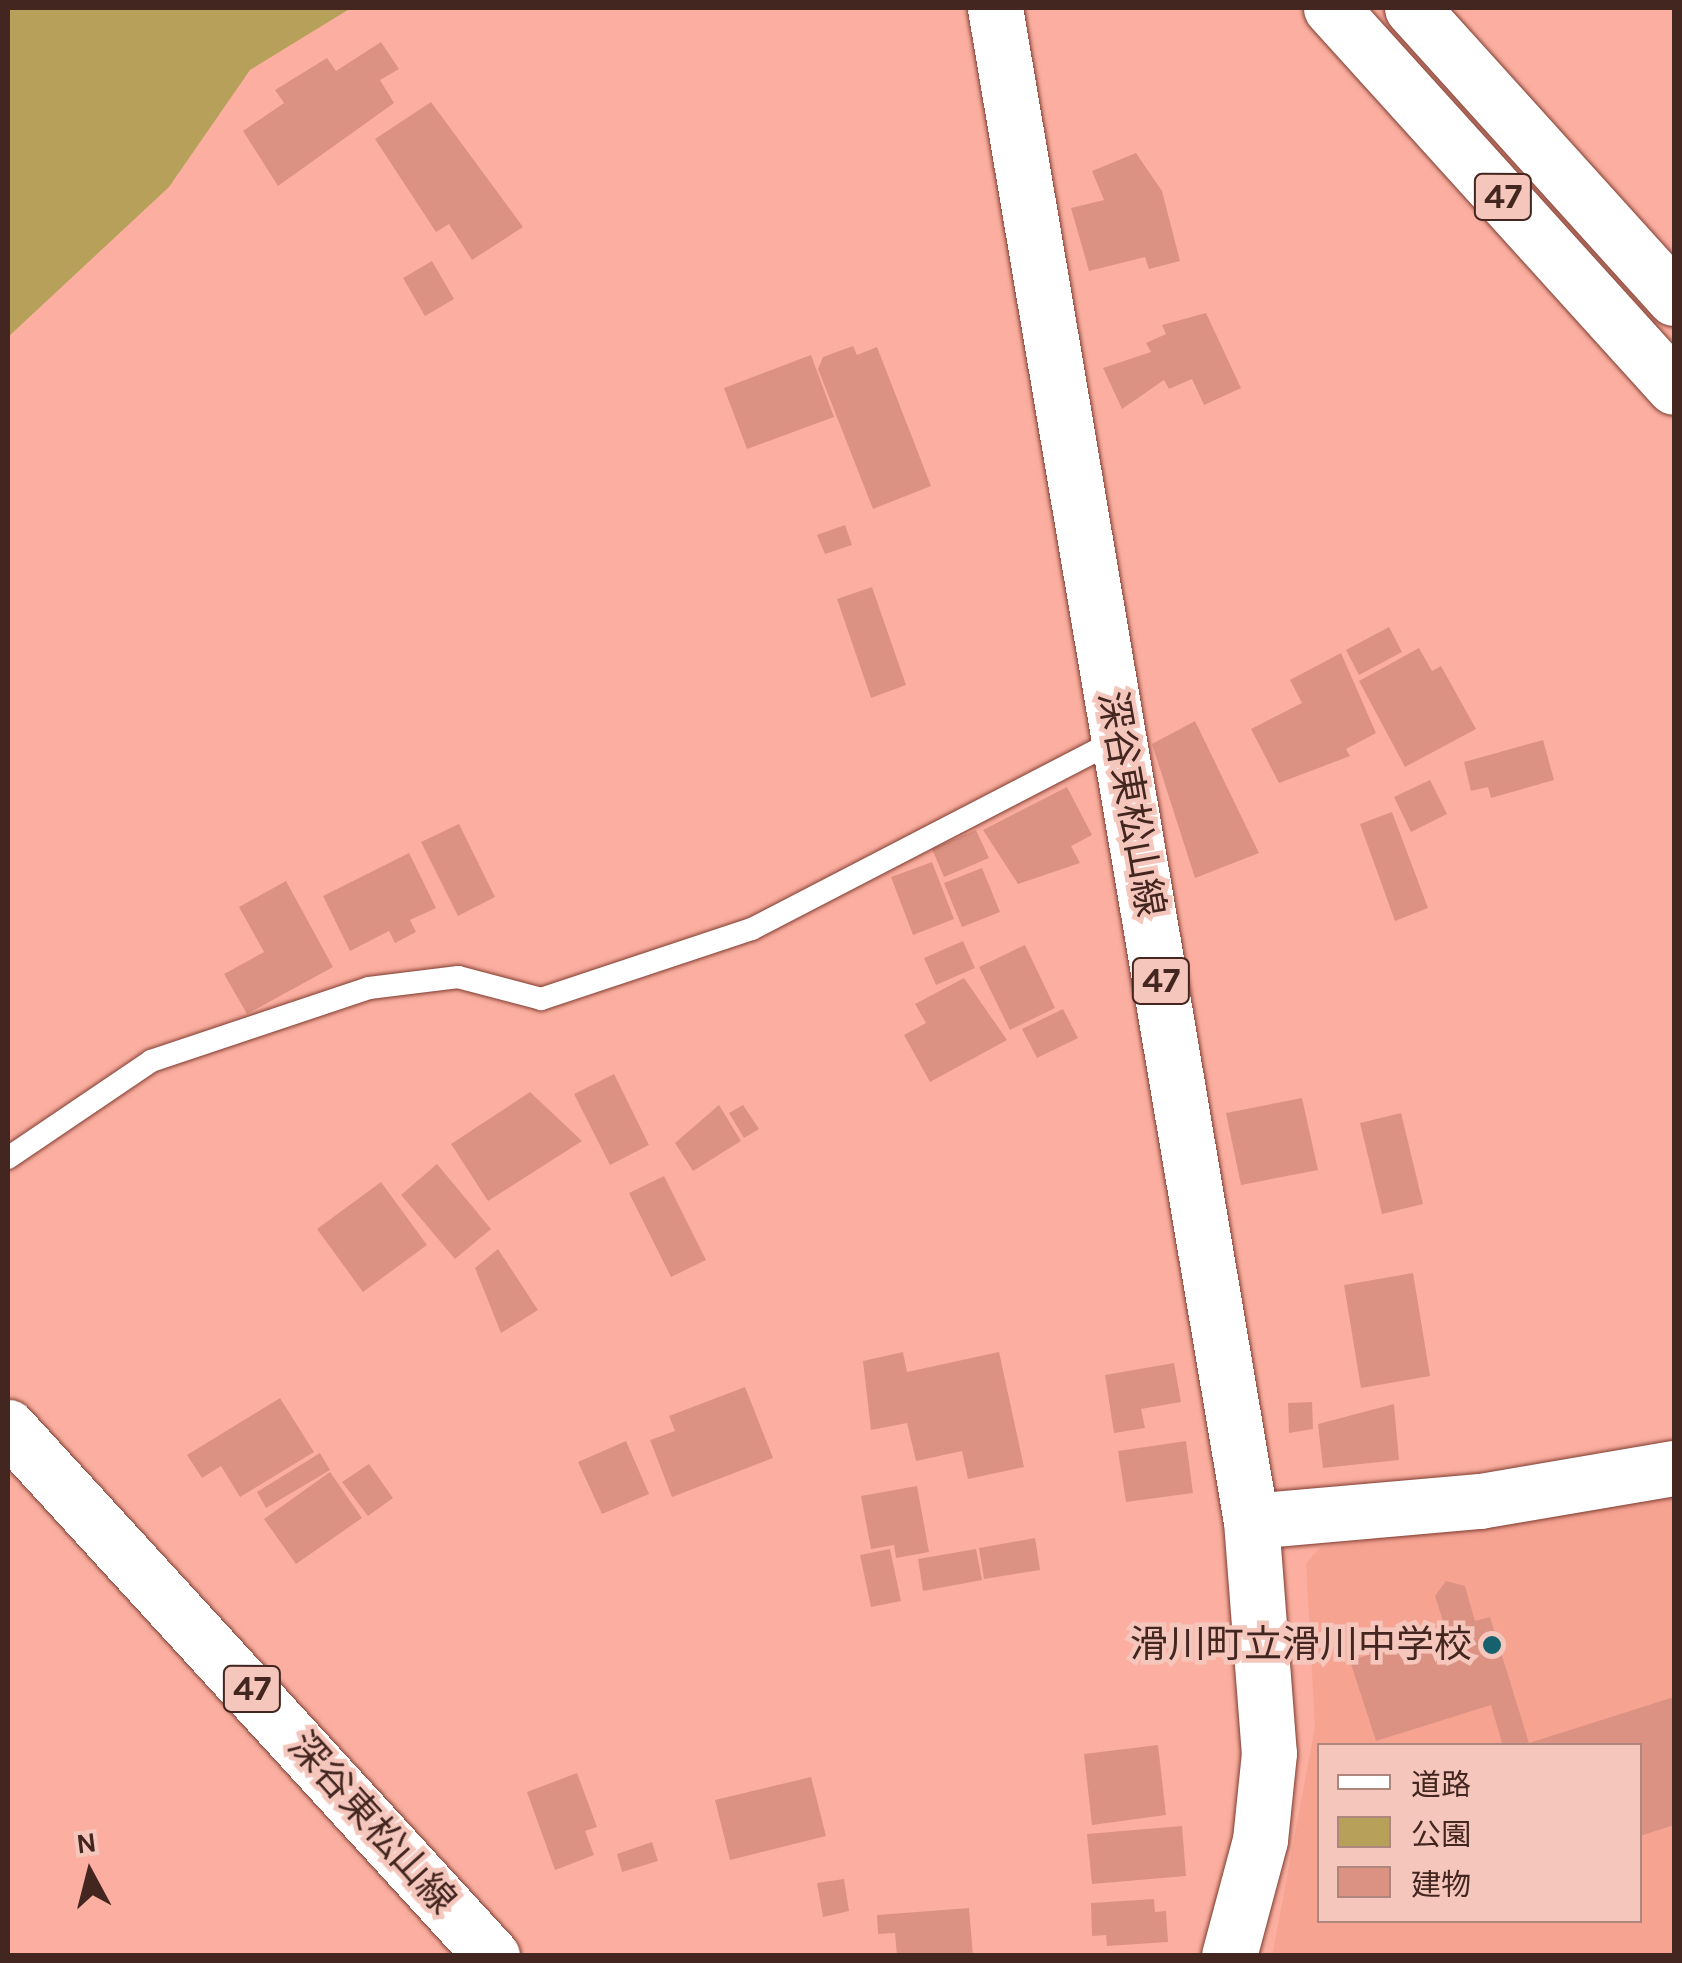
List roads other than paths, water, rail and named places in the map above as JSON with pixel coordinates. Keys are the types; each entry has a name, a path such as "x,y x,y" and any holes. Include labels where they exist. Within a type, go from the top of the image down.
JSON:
{"main road":[{"name":"深谷東松山線","path":"995,8 1251,1521 1269,1752 1260,1840 1229,1956"},
{"name":"47","path":"1331,8 1674,387"},
{"name":"47","path":"1412,8 1674,298"},
{"name":"深谷東松山線","path":"8,1426 492,1956"},
{"path":"1251,1521 1480,1501 1674,1468"}],"lane":[{"path":"8,1158 151,1062 369,988 458,977 541,999 752,930 1120,739"}],"place":[{"name":"滑川町立滑川中学校","path":"1492,1645"}]}
